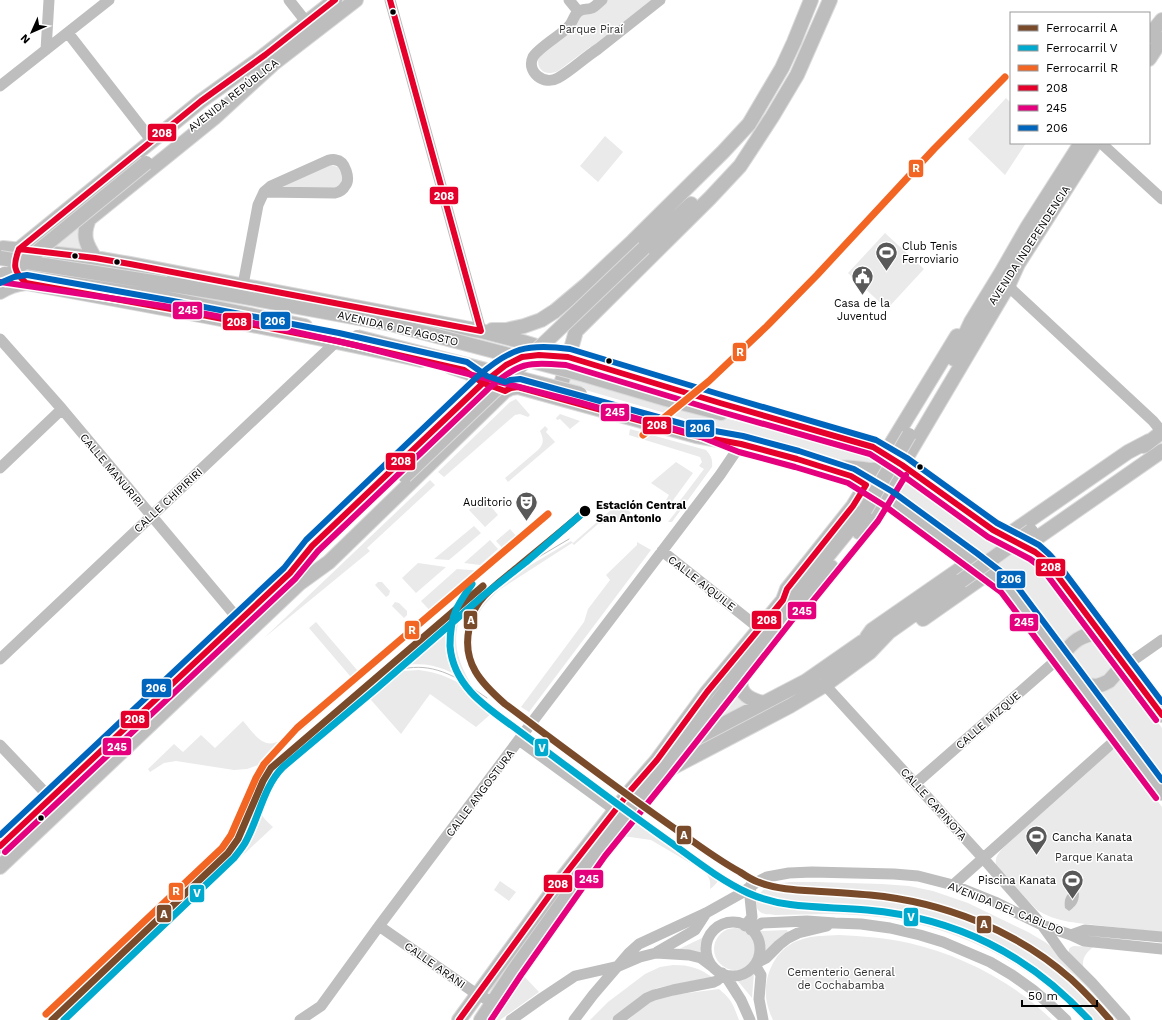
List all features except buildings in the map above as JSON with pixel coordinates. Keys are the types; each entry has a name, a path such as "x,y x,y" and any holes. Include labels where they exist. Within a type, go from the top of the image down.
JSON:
{"main road":[{"name":"AVENIDA REPÚBLICA","path":"310,27 335,0"},
{"name":"AVENIDA REPÚBLICA","path":"0,275 144,162 310,27 356,0"},
{"path":"0,846 239,620 290,573 318,553 403,474 642,247 706,183 729,156 782,68 811,0"},
{"path":"553,396 562,380 576,331 710,198 740,166 785,97 797,75 830,0"},
{"path":"1150,35 1162,20"},
{"path":"1150,57 1162,39"},
{"path":"26,283 19,278 15,270 14,260 19,249 201,101 268,60"},
{"path":"96,258 86,244 86,228 89,220 214,118 268,60"},
{"path":"481,331 506,330 524,326 541,320 555,311 586,285 639,236 708,168 749,124"},
{"path":"642,247 709,187 761,133"},
{"name":"AVENIDA INDEPENDENCIA","path":"481,1020 518,964 591,862 741,672 790,601 865,510 962,345 971,322 1028,226 1080,144"},
{"name":"AVENIDA INDEPENDENCIA","path":"962,345 969,339 1006,277 1018,264 1094,144"},
{"name":"AVENIDA REPÚBLICA","path":"1,290 144,162"},
{"name":"AVENIDA 6 DE AGOSTO","path":"1,250 19,249 96,258 481,331 790,424 873,447 902,465 993,530 1042,556 1162,715"},
{"path":"1,250 9,263 9,272 8,279 1,290"},
{"name":"AVENIDA 6 DE AGOSTO","path":"1,250 166,284 391,324 744,419 790,424"},
{"path":"866,485 853,506 787,589 790,601 802,602 872,516 1008,286 1018,264"},
{"name":"AVENIDA 6 DE AGOSTO","path":"0,275 165,298 265,317 357,337 580,394 699,427 741,444"},
{"name":"AVENIDA 6 DE AGOSTO","path":"1,290 10,286 26,283 336,341 464,370 483,383 505,391 518,387 696,436 741,444 832,469 851,476 884,496 990,572 1006,586 1162,793"},
{"path":"885,454 960,330 971,322"},
{"path":"290,573 312,546 493,374 523,357 542,355 568,356"},
{"path":"300,583 329,562 505,391"},
{"path":"657,760 806,681 866,647 1119,469 1156,442 1162,432"},
{"path":"1005,537 1128,452 1156,442"},
{"path":"1024,546 1162,451"},
{"path":"832,469 846,467 873,470 893,468 902,465"},
{"path":"0,867 300,583 403,474"},
{"path":"662,773 790,706 825,685 866,647 872,630 973,560"},
{"path":"866,647 886,646 990,572"},
{"name":"AVENIDA INDEPENDENCIA","path":"459,1020 560,882 657,760 707,692 760,629 790,601"},
{"path":"1060,658 1077,639 1100,632"},
{"path":"1081,685 1091,686 1103,684 1109,681 1125,666"},
{"path":"741,672 740,687 746,695 753,700 763,703"}],"street":[{"path":"46,50 49,0"},
{"path":"0,86 108,0"},
{"path":"289,0 310,27"},
{"path":"390,0 481,331"},
{"path":"569,0 578,11"},
{"path":"602,0 592,8 584,8 578,11 573,17 570,26 538,51 533,57 532,63 535,74 542,79 550,81 558,78 598,49 660,0"},
{"path":"68,33 152,141"},
{"path":"1102,144 1162,199"},
{"path":"242,285 258,205 264,192 271,186 329,160 341,162 345,167 348,179 346,186 335,194 264,192"},
{"path":"1008,286 1153,421 1162,432"},
{"name":"CALLE MANURIPI","path":"0,339 62,409 239,620"},
{"name":"CALLE CHIPIRIRI","path":"0,659 336,341"},
{"path":"0,468 62,409"},
{"name":"CALLE ANGOSTURA","path":"300,1020 321,1006 379,926 720,475 741,444"},
{"name":"CALLE AIQUILE","path":"662,551 760,629"},
{"path":"1125,666 1162,640"},
{"name":"CALLE MIZQUE","path":"916,783 1060,658"},
{"name":"CALLE CAPINOTA","path":"825,685 916,783 1042,925 1063,954 1092,983 1125,1020"},
{"path":"953,885 1120,736"},
{"path":"520,740 616,810"},
{"path":"0,745 61,809"},
{"name":"AVENIDA DEL CABILDO","path":"574,1020 629,953 639,944 710,911 756,882 778,875 798,872 918,876 953,885 995,902 1042,925 1084,941 1162,949"},
{"path":"748,928 752,917 750,897 751,886"},
{"path":"710,911 733,923"},
{"path":"710,911 710,936"},
{"path":"511,1020 575,976 619,966 640,957 656,953 695,930 710,911"},
{"path":"748,928 762,923 807,921 835,924 861,924 890,928 920,935 943,942 990,962 1012,975 1046,1001 1066,1020"},
{"path":"750,1020 741,1000 720,972 710,962 707,955 706,949 710,936 714,930 726,924 740,924 748,928 755,934 760,946 760,953 756,964 761,975 759,999 763,1020"},
{"path":"656,953 676,954 701,958 720,972 731,976 738,976 751,969 766,958 779,945 798,933 835,924"},
{"name":"CALLE ARANI","path":"379,926 478,995 493,1002"},
{"name":"AVENIDA DEL CABILDO","path":"1071,935 1085,930 1162,937"},
{"path":"618,1020 647,998 673,990 718,981 721,976 720,972"}],"green space":[{"name":"Parque Piraí","path":"607,0 655,0 597,46 590,47 558,71 549,73 542,71 538,65 539,56 579,16"},
{"path":"1006,98 1010,102 1010,144 1025,144 1005,175 968,139"},
{"path":"605,136 623,152 598,182 580,166"},
{"path":"330,165 338,167 343,175 341,184 334,188 275,189"},
{"path":"68,214 81,230 83,252 35,246"},
{"name":"Club Tenis Ferroviario","path":"885,233 924,269 887,309 848,273"},
{"path":"569,378 859,451 890,466 874,467 819,457 582,389 564,396"},
{"path":"516,399 530,415 528,417 520,414 515,415 444,477 438,472 510,402"},
{"path":"560,414 580,421 570,429 560,419 557,420 556,418"},
{"path":"545,426 548,429 546,432 555,442 508,482 505,478 542,445 543,440 540,431"},
{"path":"630,429 706,450 712,460 712,467 672,522 668,522 679,508 679,502 704,469 699,466 702,462 700,457 629,435"},
{"path":"676,462 693,473 671,503 666,500 669,495 651,483"},
{"path":"903,476 986,535 1033,562 1042,570 1088,629 1062,648 1010,578 973,550 891,494"},
{"path":"430,480 435,485 367,548 370,551 264,638"},
{"path":"483,497 498,515 485,527 469,510"},
{"path":"620,502 631,513 621,521 598,524 574,545 572,543 499,590 484,605 478,615 472,639 476,663 487,679 510,702 508,704 484,679 474,663 470,648 470,631 474,616 482,602 504,581 571,541 573,543"},
{"path":"644,514 651,521 628,523 637,515"},
{"path":"474,526 481,533 449,560 434,559"},
{"path":"510,529 518,538 505,551 496,541"},
{"path":"490,540 498,549 480,565 464,563"},
{"path":"637,542 651,550 529,712 521,707 584,622 588,609 610,580 606,575 637,545"},
{"path":"418,563 446,567 416,593 402,578"},
{"path":"457,569 484,571 434,615 421,601"},
{"path":"378,582 382,582 390,591 389,595 386,597 375,585"},
{"path":"395,602 399,603 407,611 407,615 404,618 392,606"},
{"path":"465,605 458,626 456,645 461,664 471,684 450,672 429,665 408,665 384,672"},
{"path":"316,622 363,677 356,683 309,628"},
{"path":"244,623 246,626 61,801 58,798"},
{"path":"1088,640 1093,642 1113,665 1106,677 1093,680 1078,663 1073,660 1072,652"},
{"path":"419,670 431,672 451,679 469,689 495,708 492,713 476,727 430,694 401,734 364,692 385,677 402,671"},
{"path":"1122,675 1162,728 1162,780 1096,692"},
{"path":"737,688 747,704 708,725"},
{"path":"334,698 336,701 273,756 258,765 247,769 234,770 176,761 164,763 150,772 148,769 174,744 183,752 201,735 215,748 243,721 259,739 264,742 275,743 281,740 284,742"},
{"path":"352,702 354,704 273,784 264,797 261,805 261,812 273,827 228,869 265,781 278,765"},
{"name":"Parque Kanata","path":"1115,749 1121,753 1162,807 1162,932 1077,923 1060,920 1044,914 1036,909 996,866 997,857 1002,849 1107,752"},
{"path":"641,816 722,874 716,884 710,889 709,878 702,870 651,840 623,836"},
{"path":"611,826 512,960 493,989 491,988 541,917"},
{"path":"500,881 516,892 509,901 494,890"},
{"path":"791,882 909,886 933,891 968,903 1028,932 1045,942 1059,953 1121,1020 1082,1020 1059,997 1034,977 1007,960 978,945 949,933 918,924 886,918 834,914 775,915 764,914 759,911 756,904 758,896 763,890 775,884"},
{"path":"731,928 739,928 747,931 753,937 756,949 753,961 747,967 739,970 731,970 723,967 717,961 714,953 714,945 717,937 723,931"},
{"path":"787,930 788,932 764,953 760,931"},
{"name":"Cementerio General de Cochabamba","path":"839,935 900,941 929,948 948,955 1004,982 1037,1006 1052,1020 773,1020 767,1002 767,982 771,967 780,953 793,943 805,938 814,936"},
{"path":"707,936 704,956 677,950 704,937"},
{"path":"1074,946 1093,947 1084,957 1084,970 1069,954 1069,949"},
{"path":"673,965 694,968 703,971 712,977 657,988 638,998 611,1020 590,1020 608,1002 645,974 660,967"},
{"path":"520,972 539,992 500,1020 488,1020"},
{"path":"754,973 752,998 737,980"},
{"path":"719,989 732,1003 739,1020 628,1020 646,1004 656,999 665,996"}],"shaded area":[{"name":"Piscina Kanata","path":"1071,891 1076,891 1079,893 1079,896 1077,904 1069,911 1065,908 1065,901 1067,895"}],"tram line":[{"path":"505,577 569,539"},
{"path":"372,682 400,670 418,667 428,668 453,676 487,698"}],"rail line":[{"name":"R","path":"643,435 709,381 767,326 817,275 934,149 1005,77"},
{"name":"A","path":"585,511 484,596 474,611 471,618 468,652 475,671 496,696 639,803 711,854 751,879 786,889 863,894 924,904 977,921 1027,946 1050,962 1071,979 1110,1020"},
{"name":"V","path":"64,1020 234,858 244,845 266,793 276,775 283,767 484,595 526,562 585,511"},
{"name":"R","path":"46,1014 222,848 231,835 256,778 264,764 297,728 548,514"},
{"name":"V","path":"472,584 459,603 454,614 450,637 452,659 457,672 471,692 490,710 698,863 748,893 777,902 792,905 867,910 900,914 931,921 960,931 988,943 1015,958 1041,976 1066,997 1089,1020"},
{"name":"A","path":"52,1020 228,853 238,839 263,781 271,768 483,586"}],"transit line":[{"name":"208","path":"335,0 265,55 201,101 19,249 15,268 22,279 26,283 337,341 464,370 483,383 505,391 518,387 696,436 741,444 797,459 851,476 866,485"},
{"name":"208","path":"19,249 95,258 130,264 481,331 390,0"},
{"name":"206","path":"0,283 14,277 27,275 339,333 467,362 487,376 505,382 520,379 698,428 743,436 799,451 854,469 893,492 1013,581 1162,780"},
{"name":"245","path":"0,282 164,306 355,345 578,402 696,435 739,452 848,483 885,506 1001,592 1156,798"},
{"name":"206","path":"0,835 284,568 306,540 477,377 499,360 520,350 530,348 555,347 570,349 876,440 907,458 997,523 1039,545 1049,554 1059,565 1162,702"},
{"name":"208","path":"0,846 290,573 312,546 483,383 506,365 522,357 539,355 568,357 873,447 902,465 993,530 1035,552 1044,559 1162,715"},
{"name":"245","path":"5,852 295,579 318,551 488,389 508,373 532,364 566,365 718,411 870,454 898,472 988,537 1030,559 1038,565 1156,720"},
{"name":"245","path":"491,1020 605,856 797,614 808,607 878,521 906,475"},
{"name":"208","path":"459,1020 560,881 631,790 657,760 707,692 783,600 787,589 853,506 866,485"}],"place":[{"name":"Club Tenis Ferroviario","path":"886,272"},
{"name":"Casa de la Juventud","path":"862,296"},
{"name":"Estación Central San Antonio","path":"585,511"},
{"name":"Auditorio","path":"527,522"},
{"name":"Cancha Kanata","path":"1037,856"},
{"name":"Piscina Kanata","path":"1072,900"}]}
